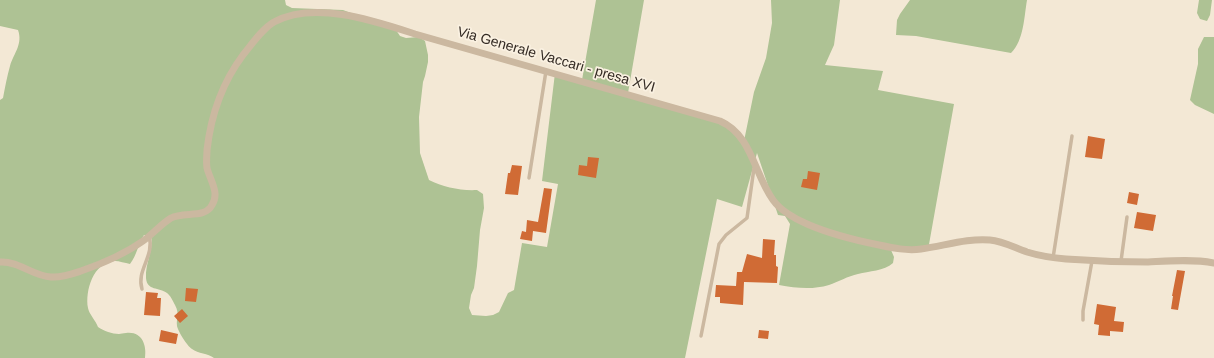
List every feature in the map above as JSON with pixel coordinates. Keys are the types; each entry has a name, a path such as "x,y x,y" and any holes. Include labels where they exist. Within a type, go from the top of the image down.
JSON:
{"street":[{"name":"Via Generale Vaccari - presa XVI","path":"0,262 12,263 42,277 54,278 71,274 117,257 149,236 170,219 178,215 187,213 198,214 207,211 212,206 215,198 214,189 207,167 208,143 219,96 226,80 251,46 273,23 286,17 306,13 338,14 359,17 730,125 738,133 773,200 781,208 805,223 833,234 859,241 909,250 952,243 990,240 1008,244 1041,256 1053,258 1121,262 1183,261 1214,263"}],"lane":[{"path":"529,178 546,71"},
{"path":"1053,258 1072,136"},
{"path":"701,336 719,244 726,235 747,218 755,163"},
{"path":"1121,262 1127,217"},
{"path":"142,289 140,282 151,250 149,236"},
{"path":"1083,320 1083,311 1092,261"}],"green space":[{"path":"0,0 285,0 286,5 292,8 343,10 396,30 400,36 406,38 419,37 425,41 428,55 419,117 420,153 429,180 452,188 477,190 483,194 484,208 480,230 477,266 469,308 472,315 486,316 499,312 508,293 514,290 522,243 547,247 558,184 542,181 555,73 582,80 596,0 644,0 628,93 725,120 744,141 754,92 766,58 772,23 771,0 840,0 834,45 825,65 883,71 878,90 954,104 928,250 891,250 894,257 893,263 889,266 854,275 823,287 804,288 779,285 790,224 785,216 778,215 757,153 742,207 717,199 685,358 214,358 194,351 188,345 177,326 177,311 170,297 164,291 151,287 147,282 146,272 152,241 151,235 144,235 130,264 115,261 101,266 92,278 89,286 87,301 88,308 98,327 111,333 131,333 140,337 145,348 145,358 0,358 0,100 3,98 10,66 19,44 19,35 18,30 0,26"},
{"path":"910,0 1027,0 1019,42 1011,53 916,36 896,35 897,20"},
{"path":"1199,0 1212,0 1210,15 1207,21 1200,19 1197,13"},
{"path":"1204,37 1214,37 1214,114 1195,105 1190,100 1198,64 1198,49"}],"building":[{"path":"1088,136 1105,139 1102,159 1085,157"},
{"path":"588,157 599,158 596,178 578,175 579,165 587,166"},
{"path":"512,165 522,166 518,195 505,194 508,173 510,173"},
{"path":"808,171 820,173 817,190 801,187 803,179 807,179"},
{"path":"544,188 552,189 546,233 533,231 532,241 520,239 522,231 526,232 527,220 538,222"},
{"path":"1129,192 1139,194 1137,205 1127,203"},
{"path":"1137,212 1156,215 1153,231 1134,228"},
{"path":"763,239 775,240 774,255 776,255 776,266 778,267 777,283 744,282 743,305 720,303 720,297 715,297 716,285 736,286 737,272 742,272 747,254 762,258"},
{"path":"1177,270 1185,271 1178,310 1171,309"},
{"path":"186,288 198,289 196,302 185,301"},
{"path":"146,292 158,293 157,298 161,298 160,316 144,315"},
{"path":"1097,304 1116,307 1114,321 1124,322 1123,332 1110,331 1110,336 1098,335 1099,325 1094,324"},
{"path":"182,309 188,316 180,323 174,316"},
{"path":"161,330 178,334 176,344 159,341"},
{"path":"759,330 769,331 768,339 758,338"}]}
